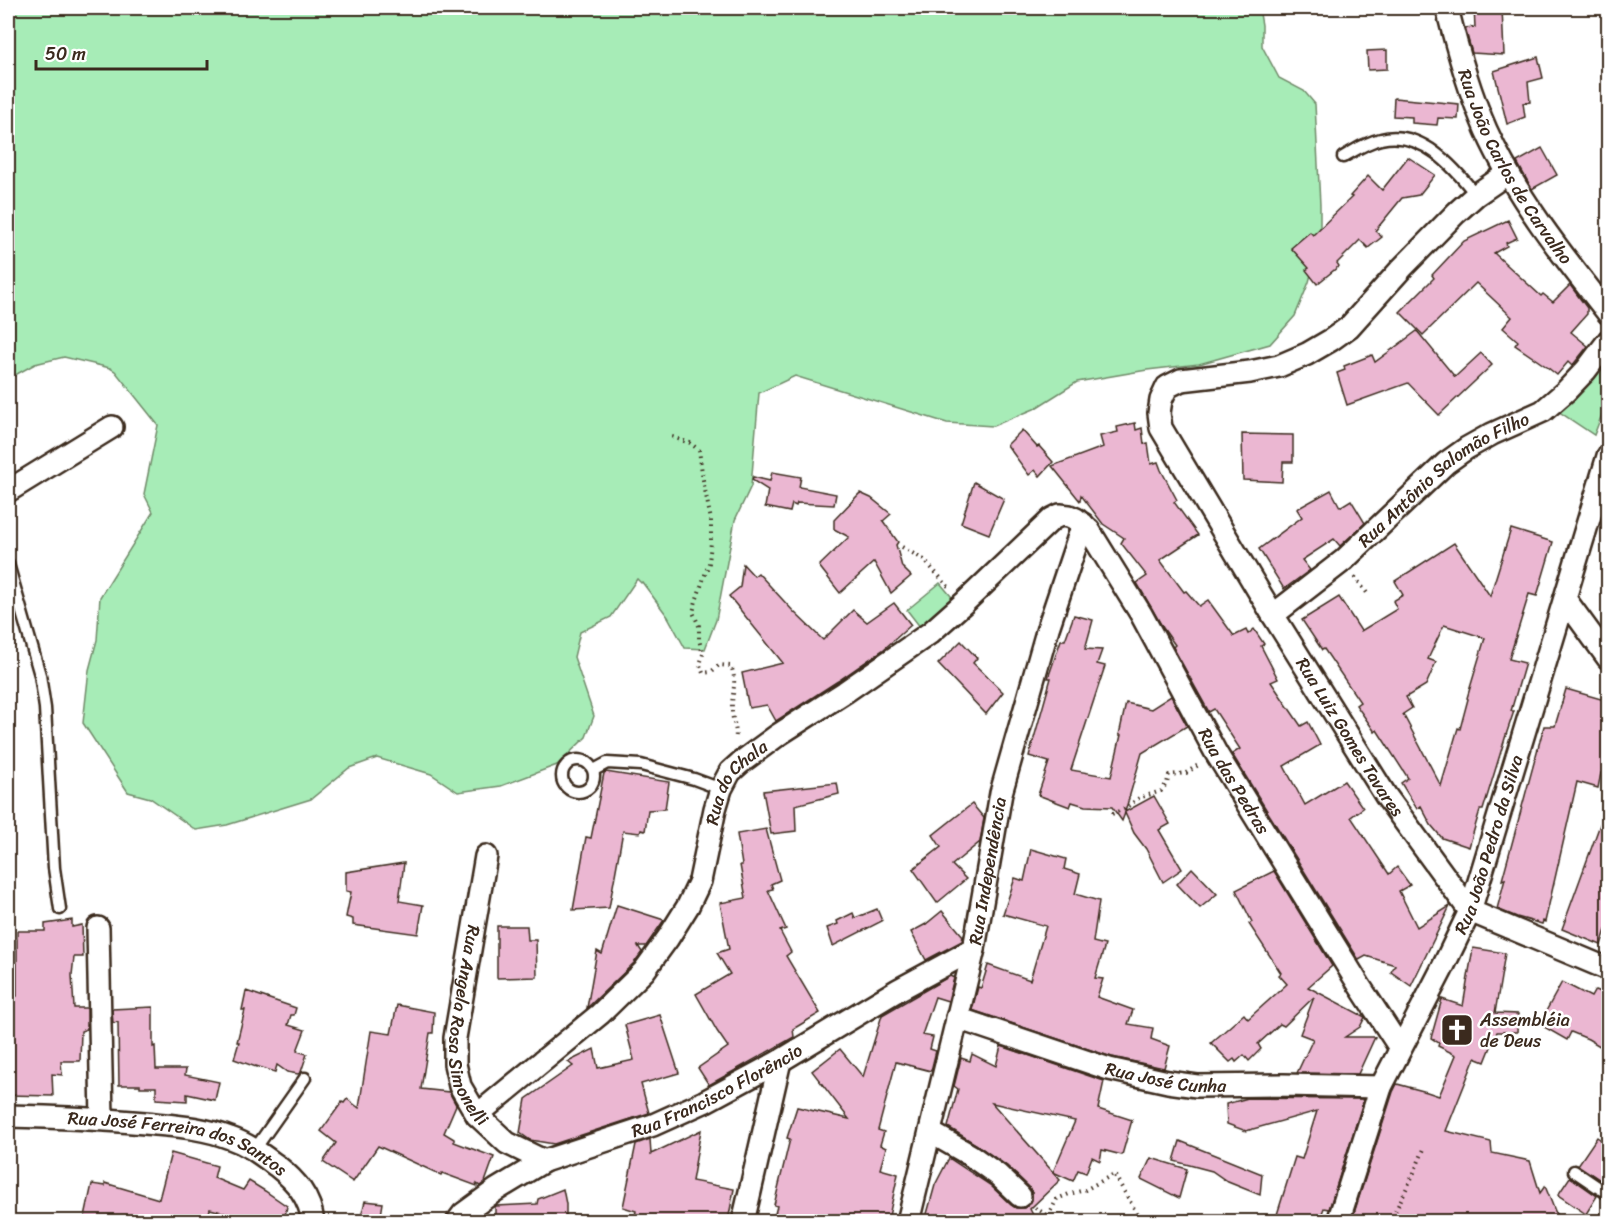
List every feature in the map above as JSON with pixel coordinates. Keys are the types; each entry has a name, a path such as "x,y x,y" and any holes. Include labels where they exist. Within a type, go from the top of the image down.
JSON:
{"street":[{"name":"Rua João Carlos de Carvalho","path":"1447,8 1469,86 1486,130 1508,173 1567,261 1608,313"},
{"path":"1476,195 1508,173"},
{"name":"Rua Luiz Gomes Tavares","path":"1470,911 1386,796 1273,615 1161,428 1159,412 1167,387 1181,380 1250,372 1279,366 1331,340 1349,327 1402,268 1476,195"},
{"name":"Rua Antônio Salomão Filho","path":"1273,615 1344,560 1446,463 1492,434 1543,411 1580,377 1608,341"},
{"path":"8,491 112,427"},
{"name":"Rua João Pedro da Silva","path":"1338,1221 1381,1087 1470,911 1608,456"},
{"name":"Rua do Chala","path":"477,1115 600,1014 644,971 688,906 700,880 715,809 726,781 740,763 930,633 1052,519 1060,515 1076,520"},
{"name":"Rua das Pedras","path":"1076,520 1089,530 1141,614 1216,753 1400,1048"},
{"name":"Rua Independência","path":"908,1221 974,948 1001,793 1076,520"},
{"path":"1565,599 1608,658"},
{"name":"Rua Angela Rosa Simonelli","path":"486,856 455,1047 455,1064 460,1086 477,1115 507,1143 544,1161"},
{"path":"1470,911 1608,969"},
{"path":"98,928 102,1119"},
{"name":"Rua Francisco Florêncio","path":"457,1221 496,1190 544,1161 653,1125 704,1102 780,1061 898,990 974,948"},
{"name":"Rua José Cunha","path":"957,1018 1109,1069 1168,1082 1197,1086 1381,1087"},
{"path":"743,1221 780,1061"},
{"name":"Rua José Ferreira dos Santos","path":"8,1116 102,1119 196,1128 231,1138 255,1149 286,1174 303,1192 311,1207 313,1221"},
{"path":"930,1132 970,1155 998,1175 1020,1196"}],"lane":[{"path":"1343,157 1365,144 1383,138 1405,138 1422,145 1453,167 1476,195"},
{"path":"8,564 40,675 45,708 54,868 60,909"},
{"path":"594,770 607,763 641,765 694,779 726,781"},
{"path":"255,1149 305,1078"},
{"path":"1574,1171 1608,1194"}],"path":[{"path":"672,437 690,443 699,450 711,520 709,563 693,612 699,626 699,640 703,654 700,665 703,673 711,672 719,666 731,666 735,675 731,712 736,733 728,762 726,781"},
{"path":"902,547 923,559 965,602"},
{"path":"1112,814 1124,809 1139,798 1161,791 1169,775 1186,773 1200,764 1206,755 1216,753"},
{"path":"1390,1221 1424,1149"},
{"path":"1048,1216 1057,1199 1085,1190 1114,1173 1142,1221"},
{"path":"1449,1221 1450,1212"}],"green space":[{"path":"8,8 1259,8 1262,46 1279,78 1304,91 1315,104 1320,241 1309,282 1295,316 1270,344 1199,364 1077,382 1034,409 993,426 947,423 795,376 759,393 751,486 735,520 716,620 705,649 685,648 668,617 642,582 637,579 611,617 580,632 574,657 594,716 586,737 557,765 501,786 458,792 431,774 377,758 349,768 311,799 227,825 196,830 150,798 128,792 83,723 89,670 97,640 100,597 153,512 144,494 158,425 115,371 110,368 64,357 35,364 8,379"},
{"path":"1608,352 1608,399 1594,435 1558,411"},
{"path":"940,583 956,602 924,632 907,610"}],"building":[{"path":"1474,8 1502,8 1504,55 1472,53 1465,28 1475,27"},
{"path":"1387,50 1387,69 1368,70 1367,51"},
{"path":"1538,57 1543,78 1528,82 1530,102 1523,103 1525,117 1507,124 1494,71"},
{"path":"1394,98 1459,104 1458,119 1438,118 1437,125 1412,123 1412,117 1393,116"},
{"path":"1542,148 1557,175 1532,189 1517,162"},
{"path":"1408,157 1435,175 1419,195 1402,198 1375,231 1382,237 1368,248 1360,240 1337,263 1339,266 1317,284 1306,270 1309,268 1291,248 1310,232 1313,235 1352,197 1350,196 1368,176 1382,190"},
{"path":"1508,220 1517,238 1506,243 1507,246 1494,253 1541,296 1543,294 1553,302 1570,285 1587,308 1587,314 1571,332 1588,346 1572,366 1568,362 1557,375 1515,345 1518,341 1503,328 1512,317 1476,283 1423,335 1400,312 1434,278 1432,275 1464,241"},
{"path":"1417,331 1455,377 1481,353 1492,365 1439,415 1408,383 1347,405 1337,373 1345,370 1344,366 1372,355 1375,362"},
{"path":"1135,423 1136,430 1142,428 1144,444 1148,443 1151,464 1158,462 1177,500 1174,502 1198,535 1160,560 1184,592 1186,591 1199,606 1208,600 1234,636 1246,630 1248,634 1254,629 1264,644 1261,646 1278,679 1271,682 1301,726 1308,722 1320,745 1284,766 1305,805 1344,781 1363,808 1351,817 1389,874 1397,867 1410,885 1399,891 1417,927 1450,906 1411,986 1391,972 1395,965 1366,956 1359,960 1232,754 1240,749 1214,709 1209,712 1173,647 1175,645 1137,583 1147,576 1121,543 1124,538 1103,524 1081,495 1080,501 1052,466 1103,447 1100,436 1118,432 1117,427"},
{"path":"1022,430 1053,462 1040,476 1035,470 1029,475 1007,445"},
{"path":"1242,434 1293,435 1293,462 1283,462 1282,482 1243,480"},
{"path":"772,472 801,477 799,487 836,494 834,505 797,503 796,506 792,504 790,512 765,507 768,490 752,480 753,477 770,481"},
{"path":"974,482 1004,499 989,534 961,523"},
{"path":"1331,490 1340,507 1351,500 1365,523 1340,546 1334,539 1302,560 1310,570 1284,589 1259,549 1302,517 1297,509"},
{"path":"860,493 871,498 891,514 883,521 898,542 896,545 902,567 911,576 891,593 874,562 840,593 819,566 849,537 834,529 834,520"},
{"path":"1511,529 1553,542 1537,596 1529,594 1509,659 1525,663 1511,711 1514,711 1469,847 1442,838 1431,825 1421,806 1417,809 1401,783 1408,778 1377,730 1375,732 1356,705 1360,702 1302,620 1339,597 1361,631 1397,609 1393,601 1403,595 1395,581 1454,543 1490,596","holes":["1444,625 1485,638 1460,729 1458,728 1441,786 1403,714 1412,708 1406,697 1426,685 1436,662 1428,659"]},
{"path":"743,564 754,576 758,573 823,640 853,610 867,622 894,603 911,625 884,649 776,721 767,705 749,708 742,673 783,663 729,596 740,587"},
{"path":"1074,615 1093,620 1085,649 1102,650 1097,664 1105,666 1071,770 1111,777 1126,703 1151,709 1171,696 1187,726 1142,753 1125,812 1154,796 1170,824 1159,830 1182,869 1163,882 1125,813 1122,821 1112,807 1085,806 1072,802 1070,807 1038,795 1049,762 1029,756 1051,678 1048,678 1061,640 1065,640"},
{"path":"961,641 977,658 973,663 1003,692 986,714 938,664"},
{"path":"1566,689 1608,701 1608,773 1601,773 1598,788 1577,782 1545,922 1543,921 1542,924 1497,909 1505,879 1502,880 1544,726 1555,726"},
{"path":"606,772 669,782 665,809 648,810 645,831 641,830 640,833 623,831 609,908 573,910 586,837 591,838"},
{"path":"837,783 839,794 795,805 796,831 771,834 763,791"},
{"path":"972,804 984,818 980,842 952,865 966,879 937,903 913,869 941,847 933,835"},
{"path":"1606,808 1608,808 1608,924 1601,945 1562,929"},
{"path":"766,829 780,880 771,884 773,889 768,890 786,929 780,931 791,952 786,956 820,1013 793,1029 794,1037 709,1085 698,1068 728,1047 696,994 730,974 717,953 729,949 720,903 746,898 737,834"},
{"path":"1031,849 1066,859 1064,869 1080,874 1075,894 1099,901 1093,942 1105,945 1095,978 1103,979 1097,997 1133,1010 1128,1024 1153,1028 1151,1039 1170,1046 1164,1068 1112,1057 972,1010 978,987 981,988 988,965 1030,980 1046,926 1003,914 1015,878 1024,881"},
{"path":"404,863 399,901 423,905 418,934 353,925 353,919 346,917 351,892 346,891 346,872"},
{"path":"1192,868 1217,894 1200,908 1177,884"},
{"path":"1274,871 1332,966 1308,987 1365,1017 1360,1027 1345,1037 1375,1037 1358,1074 1297,1073 1313,1039 1300,1034 1314,997 1284,1026 1280,1024 1258,1044 1261,1049 1249,1061 1244,1055 1236,1062 1234,1059 1230,1062 1211,1043 1244,1014 1248,1019 1287,984 1279,975 1281,973 1249,924 1252,922 1236,890"},
{"path":"617,905 664,920 646,946 638,946 642,952 634,963 587,1008 597,951 602,954"},
{"path":"877,909 882,921 833,946 827,928 838,924 837,921 853,913 855,918"},
{"path":"942,911 963,936 962,941 926,960 911,932"},
{"path":"72,920 72,927 82,925 83,957 74,957 72,975 74,1008 87,1008 87,1029 81,1031 80,1061 61,1061 62,1075 52,1074 53,1096 8,1095 8,996 17,996 17,931 45,931 45,924"},
{"path":"497,926 527,926 528,940 536,940 537,977 497,978"},
{"path":"1473,948 1505,953 1495,1013 1518,1014 1517,1032 1497,1032 1485,1062 1475,1058 1446,1131 1491,1142 1492,1153 1530,1161 1540,1193 1545,1186 1559,1221 1375,1221 1353,1216 1397,1084 1439,1096 1456,1055 1438,1046 1439,1043 1431,1038 1442,999 1463,1006"},
{"path":"950,976 954,978 948,1001 935,997 922,1035 933,1037 930,1049 936,1051 931,1071 896,1062 878,1130 884,1132 880,1145 886,1148 880,1169 898,1174 888,1221 773,1221 777,1206 774,1205 790,1139 787,1138 797,1107 849,1119 812,1071 840,1049 863,1077 882,1015"},
{"path":"1562,982 1591,997 1595,990 1608,995 1608,1051 1571,1032 1567,1040 1539,1024"},
{"path":"246,991 296,1008 288,1025 305,1030 297,1051 307,1054 301,1072 298,1074 287,1072 277,1065 275,1072 234,1059 245,1010 242,1010"},
{"path":"397,1005 434,1012 433,1033 430,1033 421,1089 449,1092 456,1105 444,1133 454,1139 454,1142 494,1157 485,1182 480,1186 442,1173 441,1175 378,1146 353,1182 323,1162 336,1143 321,1131 342,1102 344,1103 347,1099 359,1108 371,1031 391,1034"},
{"path":"153,1007 153,1047 155,1046 156,1069 186,1069 185,1075 219,1082 215,1100 187,1094 187,1101 156,1099 156,1087 119,1085 118,1022 113,1023 112,1009"},
{"path":"660,1015 679,1073 641,1084 649,1113 554,1144 530,1140 520,1133 526,1099 573,1066 568,1062 594,1049 598,1068 634,1060 625,1025"},
{"path":"1001,1046 1104,1081 1098,1109 1132,1120 1122,1155 1102,1150 1100,1161 1092,1157 1086,1173 1078,1170 1073,1181 1053,1172 1075,1121 992,1103 1060,1180 1030,1209 1036,1221 925,1221 935,1185 949,1158 990,1185 1016,1208 1024,1208 1032,1200 1029,1187 1007,1166 948,1127 958,1089 954,1086 961,1058 970,1061 972,1054 996,1066"},
{"path":"1248,1098 1364,1099 1329,1209 1324,1208 1319,1221 1275,1221 1295,1157 1302,1159 1317,1111 1246,1131 1227,1124 1226,1104"},
{"path":"701,1130 692,1181 734,1189 728,1221 634,1221 636,1211 623,1207 636,1144 650,1139 651,1154"},
{"path":"1597,1137 1608,1145 1608,1177 1605,1183 1578,1165"},
{"path":"1180,1141 1262,1174 1260,1195 1228,1182 1212,1171 1174,1161"},
{"path":"171,1153 217,1166 214,1178 243,1190 249,1181 287,1206 284,1221 257,1221 210,1209 207,1221 84,1221 92,1184 105,1186 105,1183 159,1199"},
{"path":"1151,1158 1187,1169 1179,1198 1141,1179"},
{"path":"1570,1177 1597,1196 1586,1214 1558,1195"},
{"path":"563,1189 566,1221 495,1221 496,1206 537,1204 538,1199"},
{"path":"365,1201 383,1203 380,1221 360,1221"}],"place":[{"name":"Assembléia de Deus","path":"1457,1030"}]}
